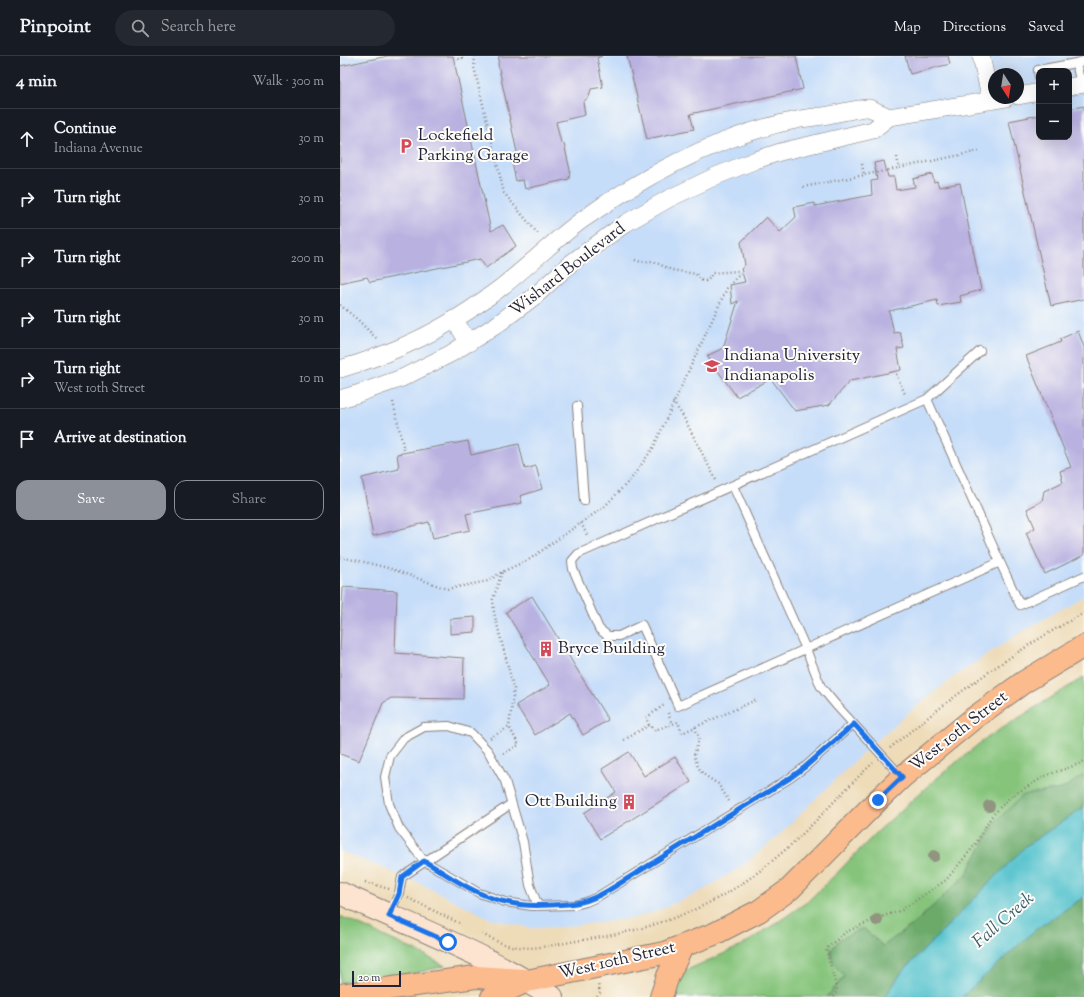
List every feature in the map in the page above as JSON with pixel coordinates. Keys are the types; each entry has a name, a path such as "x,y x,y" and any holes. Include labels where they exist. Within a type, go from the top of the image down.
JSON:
{"main road":[{"name":"West 10th Street","path":"340,995 476,977 527,980 652,956 682,947 714,934 759,911 790,889 861,816 902,777 974,718 996,702 1055,663 1084,646"},
{"path":"340,893 455,944 527,980 552,997"},
{"path":"661,997 668,976 682,947"},
{"name":"West 10th Street","path":"492,997 527,980"}],"street":[{"path":"981,56 988,74"},
{"path":"1024,95 1036,93"},
{"path":"889,117 988,101"},
{"name":"Wishard Boulevard","path":"340,369 378,357 454,319 489,297 568,230 620,193 693,154 746,133 802,119 868,108 889,117 873,130 796,148 756,160 716,176 668,199 626,223 589,249 517,310 469,343 402,378 340,399"},
{"path":"454,319 469,343"}],"lane":[{"path":"1048,68 1080,62 1078,85"},
{"path":"980,352 928,399 578,554 572,561 573,569 599,629 608,636 619,636 642,625 678,706 1000,562"},
{"path":"928,399 1020,605 1084,576"},
{"path":"577,406 584,500"},
{"path":"733,486 806,649 821,687 902,777"},
{"path":"538,906 530,884 523,842 505,781 488,751 471,733 450,726 424,727 404,738 390,756 384,777 389,804 399,828 424,861 479,893 505,902 538,906 586,902 609,890 790,778 805,767 854,724"},
{"path":"389,916 399,894 402,877 511,804"}],"path":[{"path":"458,58 462,58 462,56"},
{"path":"475,56 474,67 504,192 540,237"},
{"path":"803,187 979,151"},
{"path":"897,157 899,168"},
{"path":"862,164 864,175"},
{"path":"632,259 642,262 652,261 672,270 696,274 700,280 706,281 710,278 712,273 738,271 740,274"},
{"path":"340,305 357,319 379,341"},
{"path":"393,402 404,450"},
{"path":"673,402 683,416 716,480"},
{"path":"501,756 519,745 509,727 514,689 494,613 493,599 502,572"},
{"path":"478,932 507,945 531,947 587,940 640,929 660,924 698,909 734,890 779,856 882,755 950,699 987,672 1038,639 1084,613"},
{"path":"672,724 664,705 646,718 649,725 655,730 678,722 682,733 756,700"},
{"path":"624,740 649,725"},
{"path":"490,738 509,727"},
{"path":"695,727 699,739 694,755 698,767 704,774 718,784 729,801"},
{"path":"834,997 837,990 826,949 846,932 875,919 902,910 946,880 975,845 991,817 1010,797 1047,776 1079,764 1084,760"},
{"path":"418,903 464,926"},
{"path":"597,997 600,993"}],"shaded area":[{"name":"Indiana University Indianapolis","path":"340,56 1084,56 1084,596 1015,636 955,676 924,700 872,744 777,837 741,867 698,893 654,912 633,918 564,927 530,928 489,918 417,882 340,851"}],"green space":[{"path":"1084,677 1084,775 1062,789 1043,793 994,823 967,874 915,923 883,946 863,928 833,964 845,975 827,997 669,997 675,979 687,970 741,946 807,902 875,834 931,783 985,739"},
{"path":"1084,775 1084,807 1026,846 902,972 885,997 827,997 845,976 833,964 831,950 840,939 863,928 883,946 915,923 967,874 994,823 1023,795 1062,789"},
{"path":"1084,897 1084,997 962,997 1035,930"},
{"path":"340,916 445,966 416,973 340,983"}],"water":[{"name":"Fall Creek","path":"1084,807 1084,897 1035,930 962,997 885,997 902,972 1026,846"}],"building":[{"name":"Lockefield Parking Garage","path":"388,56 453,56 491,231 503,225 516,246 486,268 480,259 370,282 367,277 340,283 340,66"},
{"path":"499,56 602,56 597,58 603,87 591,89 589,97 583,102 585,115 556,122 561,143 564,144 570,170 569,179 525,189 523,180 516,181 511,158 518,157 498,64"},
{"path":"627,56 796,56 803,89 690,114 694,129 647,139"},
{"path":"905,56 948,56 950,64 910,74"},
{"path":"1084,106 1084,299 1051,306 1009,121 1036,116 1036,140 1072,140 1072,108"},
{"path":"884,161 888,177 894,177 896,190 915,187 913,179 932,174 934,182 937,181 939,187 960,183 981,290 960,296 961,302 938,306 937,300 889,311 894,333 900,332 904,348 897,349 901,370 850,381 829,405 795,411 771,379 737,397 707,356 723,348 738,301 732,304 730,285 745,282 741,269 745,265 741,242 766,217 780,232 796,217 794,207 815,203 815,206 872,195 871,181 877,180 874,163"},
{"path":"1078,331 1084,347 1084,555 1045,574 1026,533 1035,528 1027,509 1042,501 1044,491 1063,482 1060,471 1071,467 1026,356 1061,342 1060,339"},
{"path":"468,441 471,455 519,444 525,469 536,466 542,489 520,496 522,503 466,514 470,530 433,538 429,522 373,536 362,478 399,469 397,454"},
{"path":"343,587 397,591 395,653 464,658 463,699 391,698 383,703 359,761 340,754 340,651"},
{"name":"Bryce Building","path":"532,596 608,720 583,735 570,713 535,735 516,705 550,685 506,612"},
{"path":"475,617 475,632 450,634 450,619"},
{"name":"Ott Building","path":"629,752 644,776 675,757 691,782 600,839 584,813 616,792 602,769"}],"place":[{"name":"Lockefield Parking Garage","path":"406,146"},
{"name":"Indiana University Indianapolis","path":"712,366"},
{"name":"Bryce Building","path":"546,649"},
{"name":"Ott Building","path":"629,802"}],"route":[{"path":"448,942 389,916 399,894 402,877 424,861 479,893 505,902 532,906 586,902 609,890 790,778 805,767 854,724 902,777 878,800"}]}
